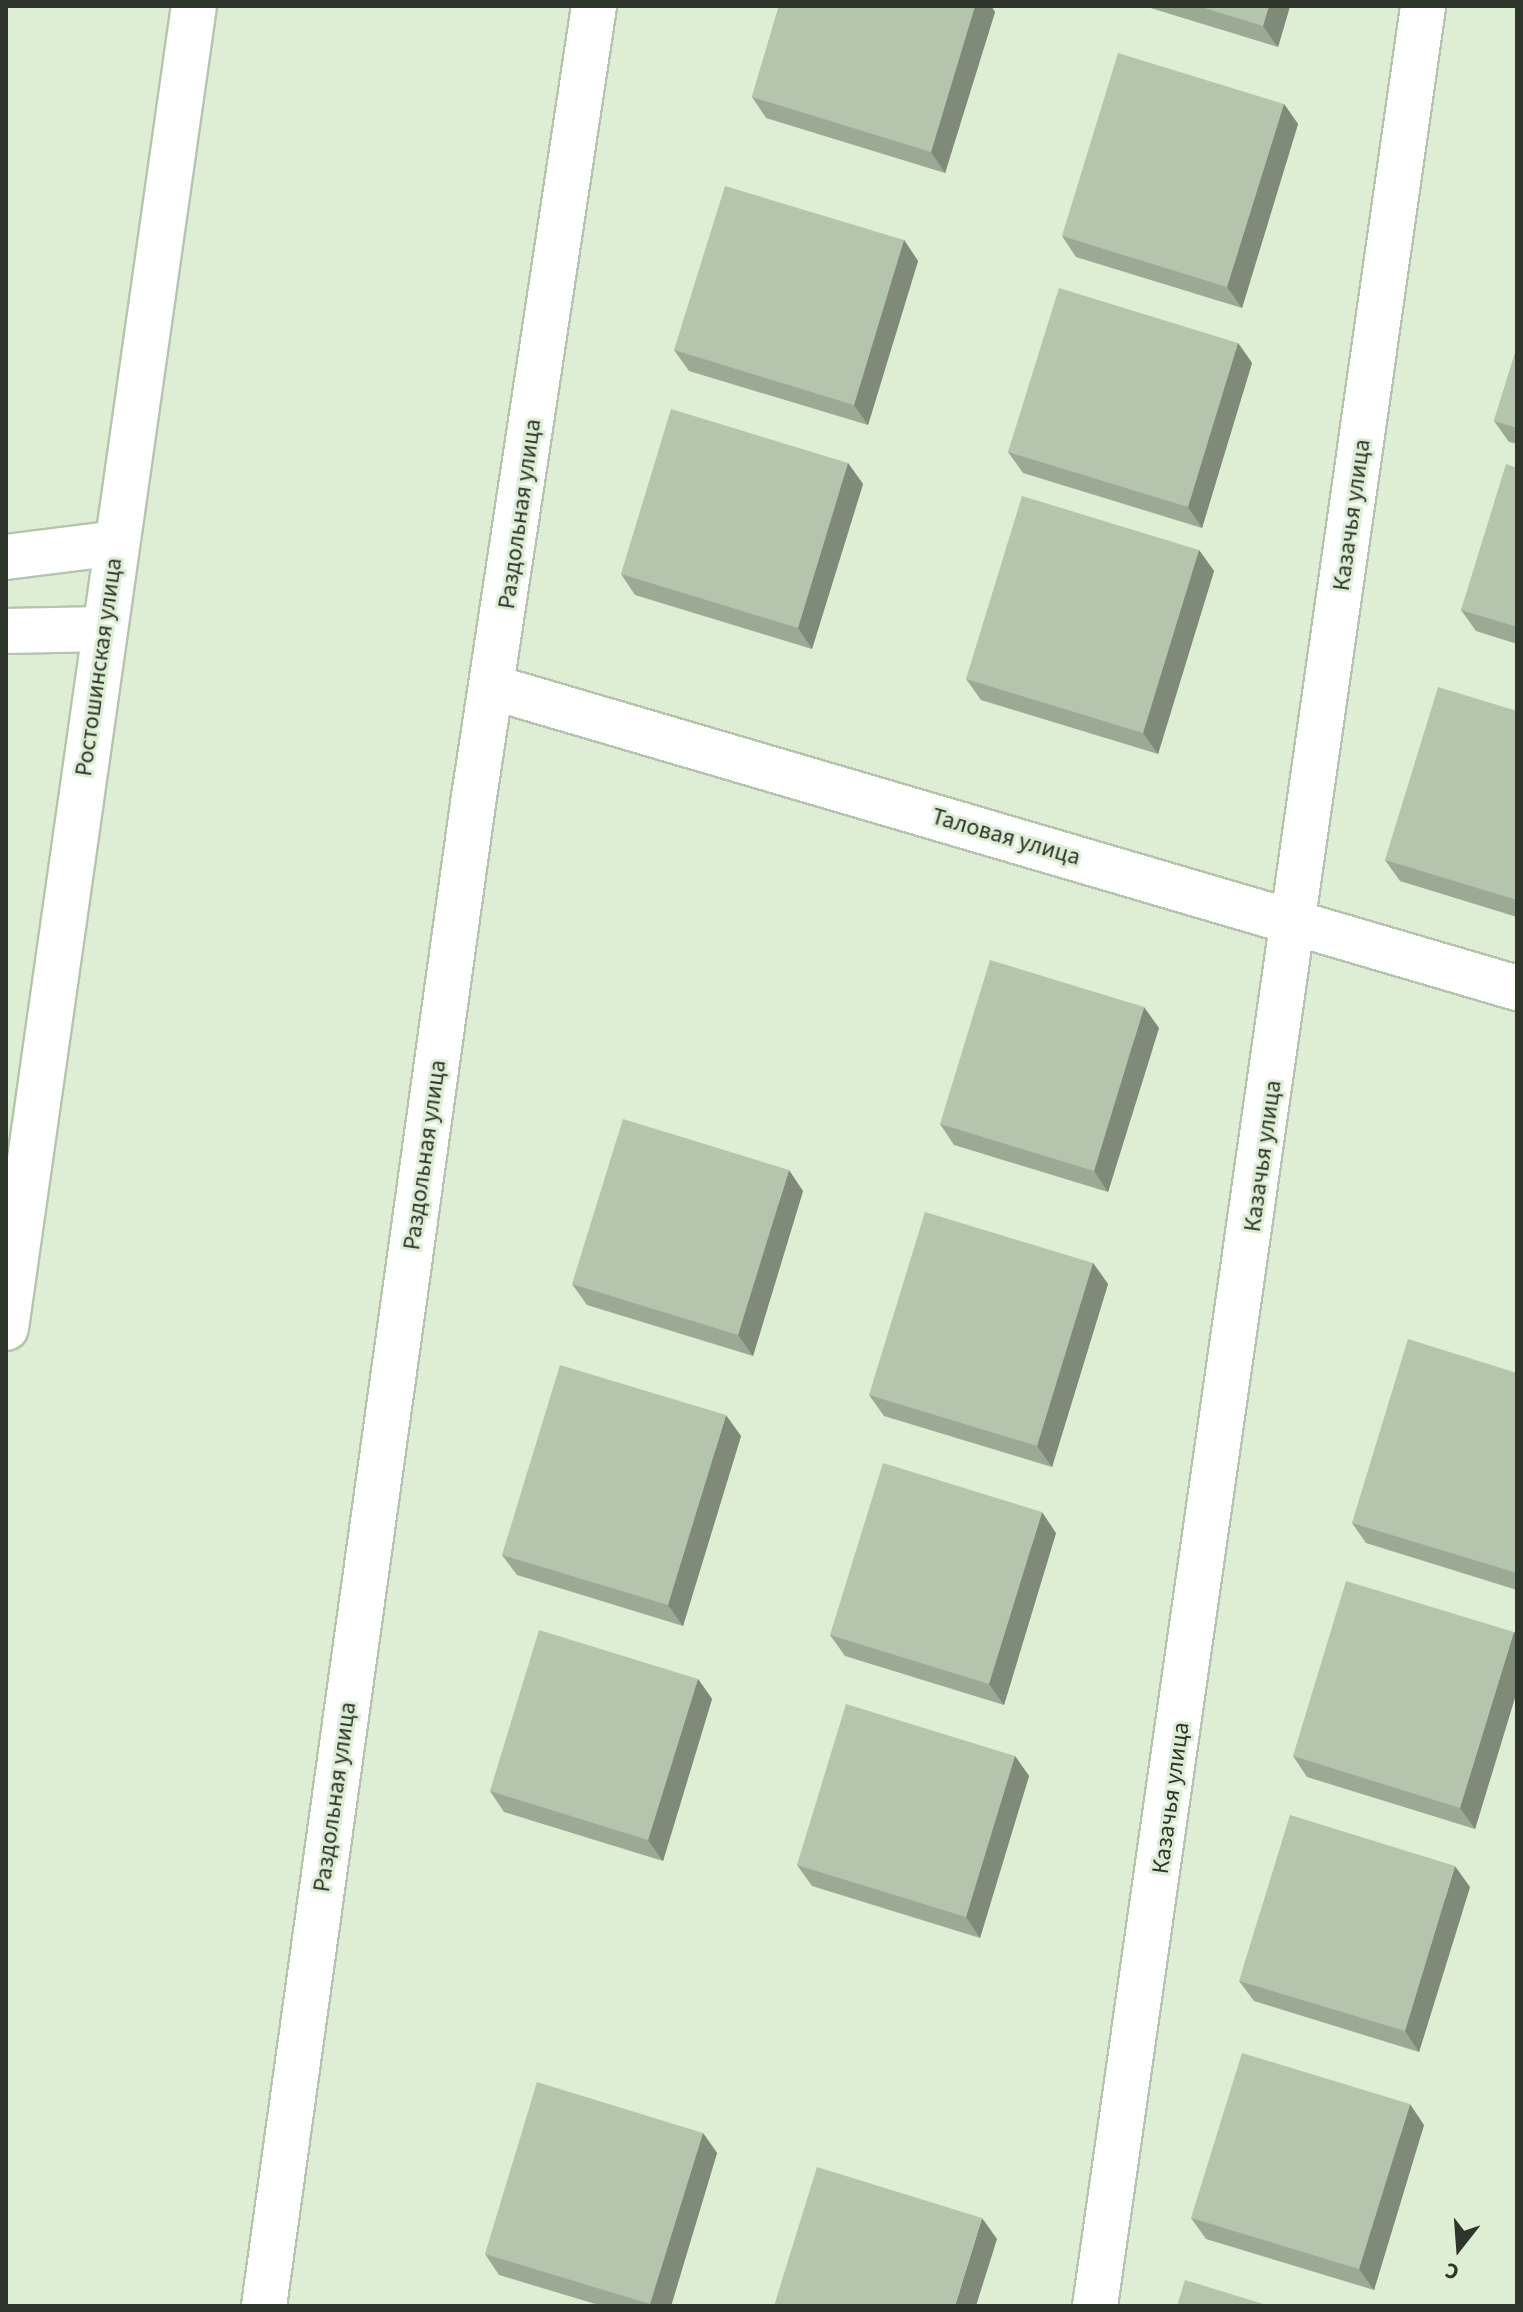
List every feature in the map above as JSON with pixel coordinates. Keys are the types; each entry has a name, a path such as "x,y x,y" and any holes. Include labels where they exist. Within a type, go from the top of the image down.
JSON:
{"street":[{"name":"Ростошинская улица","path":"6,1328 194,6"},
{"name":"Раздольная улица","path":"264,2306 474,797 495,688 594,6"},
{"name":"Казачья улица","path":"1095,2306 1296,922 1423,6"},
{"path":"6,557 117,543"},
{"path":"6,631 105,629"},
{"name":"Таловая улица","path":"495,688 1517,988"}],"building":[{"path":"779,6 975,6 931,152 752,97"},
{"path":"1198,6 1269,6 1263,26"},
{"path":"1118,53 1284,104 1227,287 1062,236"},
{"path":"725,186 904,240 854,405 674,350"},
{"path":"1059,288 1238,343 1188,507 1008,452"},
{"path":"1517,347 1517,428 1494,421"},
{"path":"671,409 848,463 798,628 621,574"},
{"path":"1506,464 1517,468 1517,627 1461,610"},
{"path":"1022,496 1199,550 1143,733 966,679"},
{"path":"1438,687 1517,711 1517,900 1385,860"},
{"path":"990,960 1144,1007 1094,1171 940,1124"},
{"path":"623,1119 789,1170 738,1335 572,1284"},
{"path":"925,1212 1093,1263 1037,1446 869,1395"},
{"path":"1408,1339 1517,1373 1517,1573 1352,1523"},
{"path":"560,1365 726,1415 668,1605 502,1555"},
{"path":"883,1463 1042,1512 989,1684 830,1635"},
{"path":"1346,1581 1514,1632 1460,1808 1293,1756"},
{"path":"539,1630 698,1679 648,1840 490,1791"},
{"path":"846,1704 1015,1756 966,1917 797,1865"},
{"path":"1290,1815 1455,1866 1405,2031 1239,1981"},
{"path":"1242,2053 1410,2104 1359,2269 1191,2218"},
{"path":"537,2082 703,2133 650,2304 485,2254"},
{"path":"817,2167 982,2218 955,2306 774,2306"},
{"path":"1185,2280 1270,2306 1177,2306"}]}
